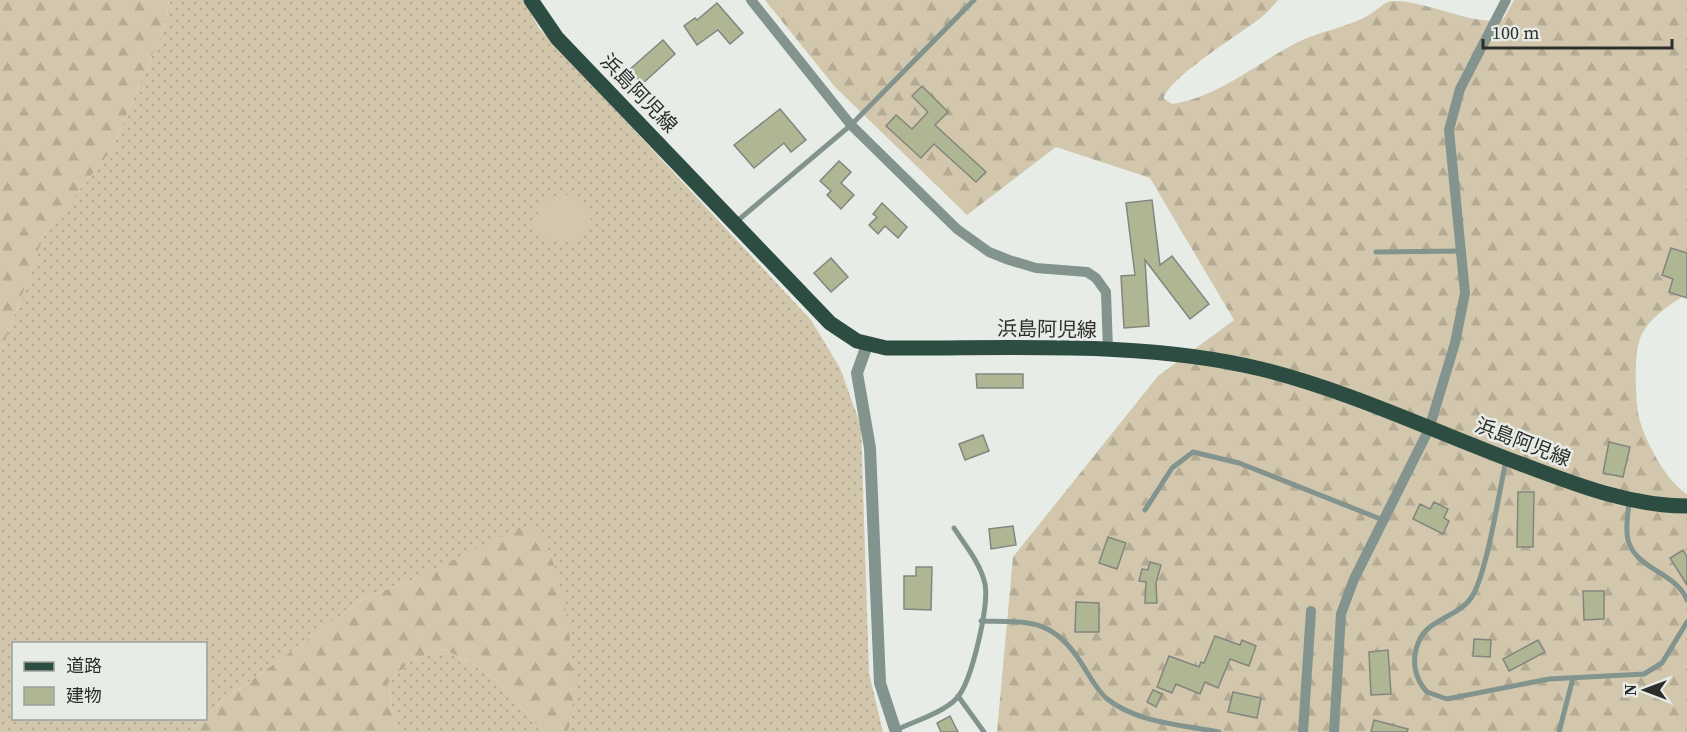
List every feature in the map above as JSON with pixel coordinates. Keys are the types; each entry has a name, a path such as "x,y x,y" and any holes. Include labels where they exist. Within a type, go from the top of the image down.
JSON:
{"main road":[{"name":"浜島阿児線","path":"531,0 557,38 830,323 848,337 867,345 886,348 1108,350 1176,355 1261,369 1311,384 1581,487 1629,500 1687,506"}],"street":[{"path":"751,0 851,125 945,218 989,252 1021,264 1087,272 1096,278 1106,292 1108,350"},
{"path":"1334,732 1341,614 1354,579 1429,429 1455,343 1465,293 1449,130 1461,89 1506,0"},
{"path":"867,345 856,374 870,448 880,683 895,731"},
{"path":"1303,732 1311,611"}],"lane":[{"path":"735,224 851,125 974,0"},
{"path":"1376,252 1462,251"},
{"path":"1145,510 1172,468 1192,452 1239,463 1383,520"},
{"path":"1507,459 1476,588 1460,609 1422,635 1415,652 1417,679 1427,692 1447,699 1538,681 1634,676 1653,670 1672,650 1687,622"},
{"path":"1629,500 1627,526 1631,548 1641,560 1682,589 1687,600"},
{"path":"895,731 949,705 958,696 968,676 986,595 985,582 954,528"},
{"path":"981,621 1032,622 1043,625 1069,645 1099,690 1117,705 1142,717 1219,732"},
{"path":"1559,732 1573,678"},
{"path":"958,696 984,732"}],"green space":[{"path":"0,0 169,0 164,28 111,151 45,232 0,355"},
{"path":"169,0 523,0 539,28 811,320 840,368 861,426 869,673 883,732 568,732 571,716 419,577 365,598 221,702 207,715 207,642 12,642 12,720 202,720 188,732 0,732 0,355 45,232 111,151 164,28"},
{"path":"765,0 1278,0 1261,18 1205,57 1177,80 1164,99 1172,104 1189,101 1220,88 1296,43 1360,19 1392,1 1421,5 1481,20 1493,20 1504,18 1514,0 1687,0 1687,294 1658,314 1646,327 1637,349 1636,382 1638,414 1647,440 1672,481 1687,494 1687,732 997,732 1013,557 1158,376 1234,320 1150,178 1056,147 967,215 835,87"},
{"path":"561,194 574,197 588,210 591,222 589,229 578,240 562,242 554,240 535,227 539,210 545,202"},
{"path":"521,527 540,535 557,573 570,635 574,696 568,732 544,732 495,679 466,660 442,649 412,660 388,683 396,732 188,732 201,720 207,720 207,715 221,702 365,598 419,577"},
{"path":"442,649 466,660 495,679 544,732 396,732 388,683 412,660"}],"building":[{"path":"717,3 743,33 730,44 718,30 697,45 684,26 695,18 697,20"},
{"path":"663,40 675,54 642,84 629,70"},
{"path":"922,86 948,112 935,125 986,172 976,182 934,144 921,158 886,126 896,115 912,129 928,112 912,96"},
{"path":"780,109 806,140 791,152 784,143 754,168 734,145"},
{"path":"839,161 851,172 841,183 854,195 841,209 827,195 831,191 820,181"},
{"path":"1152,200 1160,265 1172,256 1209,304 1190,319 1145,260 1149,326 1124,328 1121,276 1135,275 1126,203"},
{"path":"882,203 907,227 898,238 885,226 878,234 869,225 877,217 873,214"},
{"path":"1671,248 1687,253 1687,298 1669,292 1673,279 1662,275"},
{"path":"831,258 848,277 831,292 814,273"},
{"path":"976,374 1023,374 1023,388 977,388"},
{"path":"983,435 989,451 965,460 959,444"},
{"path":"1609,442 1630,447 1623,477 1603,473"},
{"path":"1518,492 1534,492 1533,547 1517,547"},
{"path":"1434,502 1448,509 1444,518 1449,521 1443,534 1413,519 1420,504 1430,509"},
{"path":"1013,526 1016,545 991,549 989,529"},
{"path":"1108,537 1126,543 1117,569 1099,563"},
{"path":"1683,550 1687,557 1687,585 1670,558"},
{"path":"1150,562 1161,565 1156,583 1157,603 1145,603 1146,582 1139,581 1142,569 1148,570"},
{"path":"916,567 932,567 931,610 904,609 904,576 916,576"},
{"path":"1583,591 1604,591 1604,619 1584,620"},
{"path":"1076,602 1099,603 1099,632 1075,632"},
{"path":"1215,636 1240,645 1242,640 1256,646 1249,666 1230,659 1218,688 1205,682 1200,694 1176,684 1172,693 1157,687 1169,656 1199,667 1201,662 1204,663"},
{"path":"1474,639 1491,640 1490,657 1473,656"},
{"path":"1538,640 1545,652 1509,671 1503,659"},
{"path":"1388,650 1391,694 1371,695 1369,652"},
{"path":"1153,690 1162,694 1156,707 1147,702"},
{"path":"1233,692 1261,698 1257,718 1228,712"},
{"path":"950,716 958,732 941,732 937,723"},
{"path":"1374,720 1408,729 1407,732 1371,732"}]}
